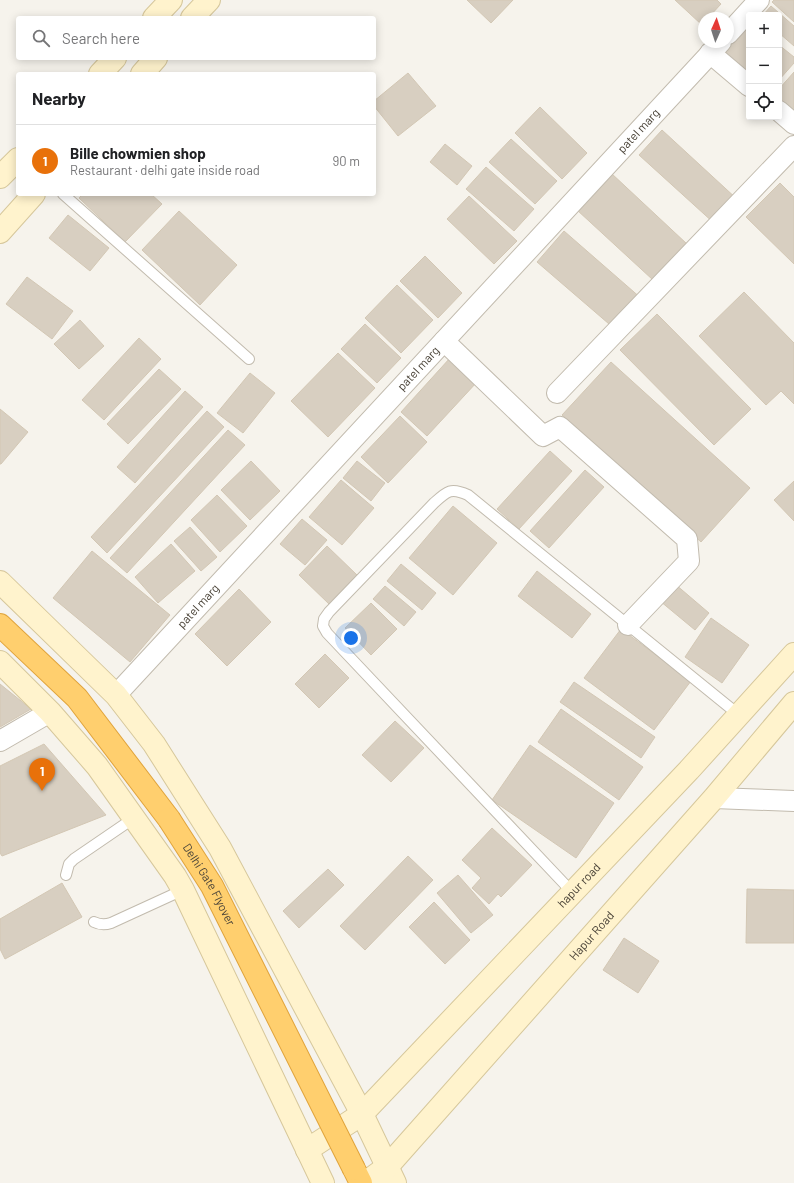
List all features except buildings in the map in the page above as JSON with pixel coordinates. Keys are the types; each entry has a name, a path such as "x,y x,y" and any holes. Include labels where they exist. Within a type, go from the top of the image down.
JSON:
{"highway":[{"name":"Delhi Gate Flyover","path":"0,625 77,698 170,819 212,886 360,1178"}],"main road":[{"path":"156,16 171,0"},
{"path":"194,16 209,0"},
{"path":"102,72 113,60"},
{"path":"144,72 154,60"},
{"path":"0,177 16,161"},
{"path":"0,232 32,196"},
{"path":"0,582 116,695 154,744 220,848 362,1114 391,1175"},
{"name":"hapur road","path":"307,1150 362,1114 689,770 794,654"},
{"path":"0,662 50,712 97,766 175,876 323,1183"},
{"name":"Hapur Road","path":"360,1178 391,1175 794,703"}],"street":[{"path":"734,27 759,0"},
{"path":"715,48 747,84"},
{"name":"patel marg","path":"116,695 715,48"},
{"path":"782,114 794,124"},
{"path":"557,393 794,146"},
{"path":"444,341 543,436 560,427 687,539 689,560 628,625"},
{"path":"0,741 50,712"},
{"path":"714,798 794,800"}],"lane":[{"path":"65,196 249,360"},
{"path":"573,893 327,633 323,626 324,619 329,612 434,503 446,492 457,491 468,495 739,715"},
{"path":"66,875 69,864 74,858 134,818"},
{"path":"94,922 99,925 106,925 183,890"}],"place":[{"name":"Bille chowmien shop","path":"42,791"}]}
